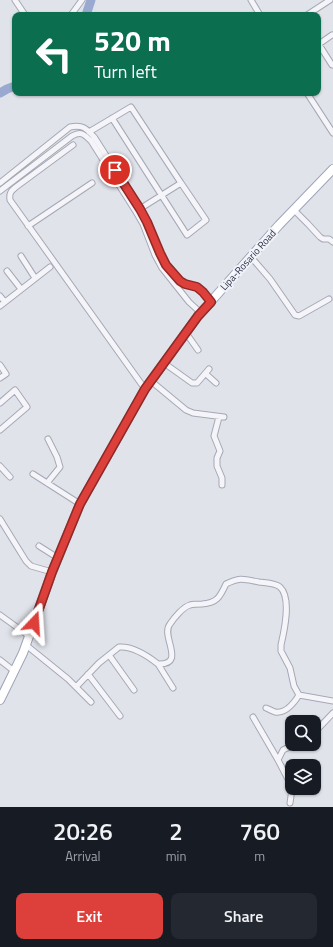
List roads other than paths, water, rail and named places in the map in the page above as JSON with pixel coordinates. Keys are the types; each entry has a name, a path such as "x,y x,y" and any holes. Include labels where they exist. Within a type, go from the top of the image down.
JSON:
{"main road":[{"name":"Lipa-Rosario Road","path":"0,700 26,644 52,572 80,504 145,389 200,313 279,225 333,169"}],"street":[{"path":"15,0 23,12"},
{"path":"74,12 82,0"},
{"path":"251,0 258,12"},
{"path":"312,12 330,0"},
{"path":"321,41 332,35"},
{"path":"321,48 332,66 333,65"},
{"path":"310,96 333,133"},
{"path":"89,132 112,118 131,107 206,220 187,235 112,118"},
{"path":"0,184 70,127 81,126 95,138 138,210 162,268 189,302 200,313"},
{"path":"0,191 72,136 78,133 85,135 91,141 147,222 166,265 180,281 197,287 211,302"},
{"path":"73,145 10,192 10,200 145,389"},
{"path":"28,226 92,183"},
{"path":"138,210 181,183"},
{"path":"294,210 320,237 323,239 329,239 333,242"},
{"path":"21,256 35,278"},
{"path":"251,257 270,278 295,315 300,316 329,299"},
{"path":"0,296 2,304 50,267"},
{"path":"7,271 21,289"},
{"path":"180,290 185,284"},
{"path":"186,333 198,350"},
{"path":"164,363 192,383 197,383 209,369"},
{"path":"0,365 6,374 0,378"},
{"path":"206,374 216,383"},
{"path":"151,381 186,410 193,413 222,417 214,436 220,451 217,458 217,466 222,478 222,485"},
{"path":"0,403 14,390 27,407 0,430"},
{"path":"47,482 60,467 48,439"},
{"path":"0,466 10,477"},
{"path":"33,474 80,504"},
{"path":"0,519 26,561 31,566 52,572"},
{"path":"39,546 58,558"},
{"path":"158,664 167,663 172,656 172,648 167,630 168,625 186,607 214,602 226,584 235,580 243,579 272,584 280,587 284,595 287,612 281,651 290,668 294,686 299,695"},
{"path":"0,615 29,636"},
{"path":"26,644 68,678 91,702"},
{"path":"76,686 117,648 123,647 148,656 158,664 173,688"},
{"path":"109,655 134,690"},
{"path":"0,660 14,671"},
{"path":"88,674 120,716"},
{"path":"299,695 333,701"},
{"path":"266,708 275,712 281,712 294,704 299,695"},
{"path":"321,726 333,713"},
{"path":"253,717 291,785 292,789 290,803"},
{"path":"278,760 285,749"}],"waterway":[{"path":"87,12 91,0"},
{"path":"0,93 12,87"}]}
